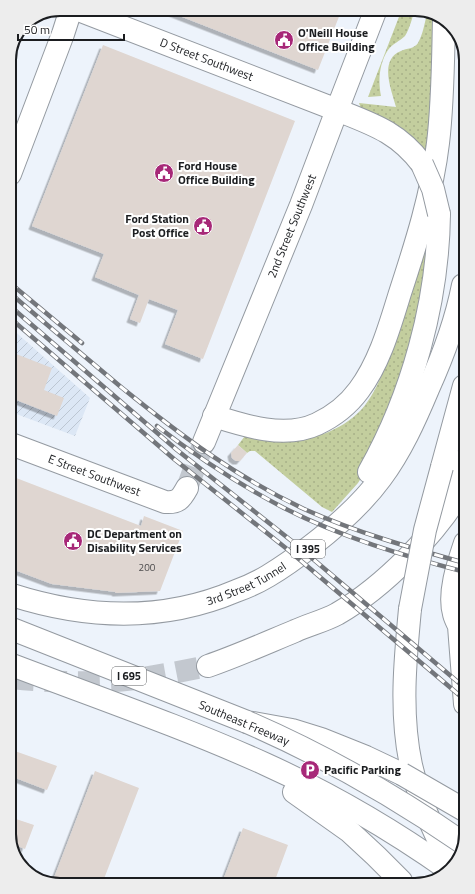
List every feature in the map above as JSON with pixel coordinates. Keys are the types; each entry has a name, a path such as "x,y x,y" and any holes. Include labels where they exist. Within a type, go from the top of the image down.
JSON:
{"main road":[{"path":"16,158 69,16"},
{"name":"D Street Southwest","path":"94,16 337,110 384,130 407,146 422,164 433,189 439,214 436,265 429,305 418,353 399,411 379,455 348,515"},
{"name":"2nd Street Southwest","path":"204,442 299,210 373,16"},
{"path":"214,416 270,430 287,431 304,428 316,425 343,409 366,380 394,312 416,239 433,173 439,130 444,27"},
{"name":"3rd Street Tunnel","path":"16,596 48,606 99,613 150,613 173,610 198,605 223,597 266,577 298,556 348,515 380,479 394,458 419,411 449,338 459,300"},
{"path":"449,861 433,829 421,798 411,765 404,708 404,670 410,610 426,530 459,404"},
{"path":"442,467 459,421"},
{"name":"E Street Southwest","path":"16,446 165,502 174,503 183,494"},
{"path":"294,632 331,609 358,587 389,558 419,527 442,497 459,468"},
{"path":"208,666 244,653 336,614 384,580 404,562 444,515 459,493"},
{"path":"459,562 452,597 459,637"},
{"name":"Southeast Freeway","path":"16,631 247,722 302,748 396,799 458,840"},
{"name":"I 695","path":"16,667 234,750 288,775 351,808 403,839 444,867"},
{"path":"247,722 306,734 350,750 402,774 459,808"},
{"path":"234,750 340,824 398,878"}],"shaded area":[{"path":"16,332 90,398 75,436 16,414"}],"green space":[{"path":"399,16 413,16 405,36 392,46 385,55 381,67 381,96 368,97"},
{"path":"426,18 439,23 430,157 361,109 359,103 396,107 388,76 390,61 394,55 418,43 423,32"},
{"path":"428,238 422,306 376,454 358,483 332,512 322,507 255,451 250,451 247,453 238,445 245,436 281,442 318,436 341,425 361,410 374,391 382,375 402,321"}],"building":[{"name":"O'Neill House Office Building","path":"180,16 339,16 318,70"},
{"name":"Ford House Office Building","path":"103,45 295,121 203,359 165,344 178,310 149,299 140,323 130,319 139,295 95,277 104,254 32,226"},
{"path":"16,354 52,368 44,390 64,398 57,416 16,400"},
{"path":"238,445 247,453 240,461 236,461 232,458 231,453"},
{"name":"DC Department on Disability Services","path":"16,478 141,526 144,516 183,531 160,591 115,593 116,592 52,584 16,570"},
{"path":"16,751 57,766 47,790 16,778"},
{"path":"95,771 139,788 104,878 54,877"},
{"path":"16,819 34,825 25,849 18,846"},
{"path":"243,828 288,845 276,878 224,878"}],"tunnel":[{"path":"187,488 204,442"},
{"path":"16,678 66,682 112,681 153,676 208,666"}],"railway":[{"path":"16,288 82,343"},
{"path":"16,298 121,387 164,421 209,454 255,483 304,509 343,525 459,561"},
{"path":"16,311 177,450 293,542 459,683"},
{"path":"16,323 174,459 287,549 459,695"},
{"path":"157,426 203,460 284,508 350,537 459,570"}],"place":[{"name":"O'Neill House Office Building","path":"284,40"},
{"name":"Ford House Office Building","path":"164,173"},
{"name":"Ford Station Post Office","path":"203,226"},
{"name":"DC Department on Disability Services","path":"73,541"},
{"name":"Pacific Parking","path":"310,770"}]}
